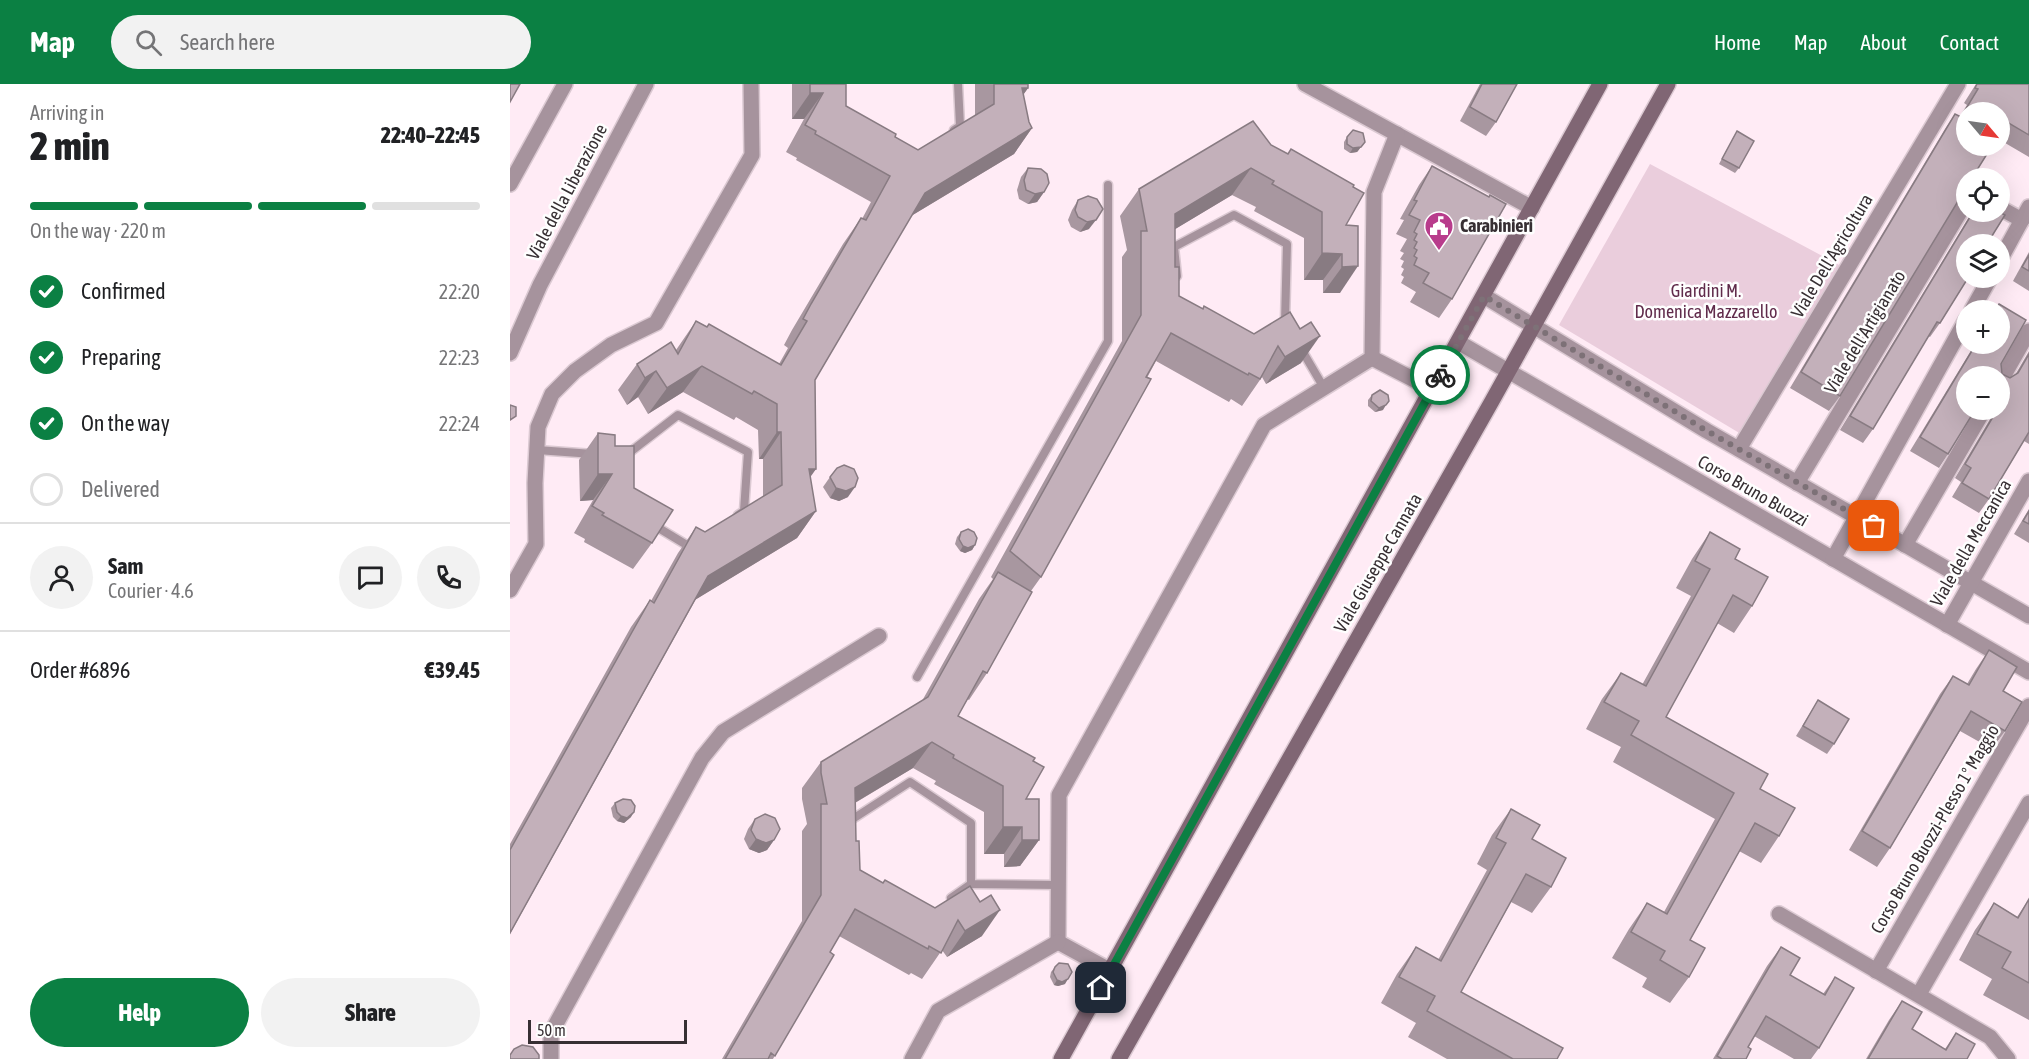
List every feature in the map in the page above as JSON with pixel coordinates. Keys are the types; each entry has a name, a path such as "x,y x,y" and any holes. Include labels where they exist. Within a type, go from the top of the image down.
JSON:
{"street":[{"path":"510,184 565,84"},
{"name":"Viale della Liberazione","path":"510,353 540,285 646,84"},
{"path":"510,590 536,544 538,427 552,394 575,371 611,345 656,323 752,155 752,84"},
{"path":"1305,84 1532,208"},
{"name":"Viale Giuseppe Cannata","path":"1061,1059 1600,84"},
{"name":"Viale Giuseppe Cannata","path":"1119,1059 1509,372 1668,84"},
{"name":"Viale Dell'Agricoltura","path":"1739,449 1958,84"},
{"path":"1372,358 1374,192 1397,134"},
{"path":"2010,210 2025,213 2010,241"},
{"name":"Viale dell'Artigianato","path":"1797,483 1956,219"},
{"name":"Corso Bruno Buozzi","path":"1484,296 1739,449 2029,616"},
{"path":"2009,366 2029,331"},
{"path":"1833,559 1956,338"},
{"name":"Corso Bruno Buozzi","path":"1458,342 2029,672"},
{"path":"1058,942 1059,795 1264,425 1372,358"},
{"path":"1372,358 1432,389"},
{"path":"1905,545 1978,420"},
{"name":"Viale della Meccanica","path":"1947,625 2029,481"},
{"path":"550,1059 551,1033 702,758 723,732 879,636"},
{"name":"Corso Bruno Buozzi-Plesso 1° Maggio","path":"1876,971 2029,706"},
{"path":"1919,994 2029,803"},
{"path":"1779,914 1990,1037 2008,1059"},
{"path":"1058,942 1111,971"},
{"path":"912,1059 938,1011 1058,942"}],"lane":[{"path":"943,137 960,126 958,84"},
{"path":"918,677 1108,341 1108,185"},
{"path":"1177,281 1174,247 1234,215 1287,244 1285,322 1291,331"},
{"path":"1275,326 1285,322"},
{"path":"1296,341 1324,388"},
{"path":"612,456 623,457 678,415 748,453 744,511 726,523"},
{"path":"537,450 602,455"},
{"path":"623,457 624,467"},
{"path":"644,519 690,547 699,541"},
{"path":"849,831 848,820 909,782 971,823 971,884"},
{"path":"944,903 971,884 1058,885"}],"green space":[{"name":"Giardini M. Domenica Mazzarello","path":"1650,164 1843,267 1741,434 1559,325"}],"building":[{"path":"510,84 520,84 510,102"},
{"path":"810,84 846,84 846,106 896,134 895,137 918,150 994,104 994,84 1028,84 1028,88 1022,88 1032,128 925,193 815,380 816,469 809,469 816,511 708,576 510,933 510,850 650,600 654,603 696,527 705,532 782,485 781,432 777,432 777,404 754,391 752,394 702,366 667,388 656,371 645,378 637,364 671,342 678,354 696,321 707,327 709,324 781,365 807,321 803,319 811,304 861,218 866,220 890,176 815,134 816,131 805,125 823,93 810,93"},
{"path":"1482,84 1517,84 1496,122 1470,107"},
{"path":"1977,84 2029,84 2029,135 2010,124 2010,102 1970,102 1978,89 1975,88"},
{"path":"1955,114 1956,156 1986,156 1978,168 1956,168 1956,205 1840,396 1801,372"},
{"path":"1253,121 1271,145 1288,154 1291,149 1364,193 1346,225 1358,226 1358,266 1342,267 1342,254 1322,253 1322,212 1272,184 1274,181 1251,168 1175,214 1175,267 1179,267 1179,296 1203,309 1204,306 1254,334 1290,312 1300,329 1311,322 1320,336 1285,357 1278,346 1260,379 1249,373 1248,375 1171,333 1146,377 1151,379 1041,577 1010,551 1141,315 1141,231 1147,231 1139,189"},
{"path":"1353,130 1363,133 1365,142 1361,147 1353,148 1347,144 1347,137"},
{"path":"1737,131 1754,141 1739,168 1722,159"},
{"name":"Carabinieri","path":"1432,166 1506,204 1452,299 1423,283 1429,273 1414,265 1417,250 1414,248 1417,242 1414,240 1417,234 1414,232 1420,220 1409,215 1417,201 1414,200"},
{"path":"1028,168 1041,169 1047,174 1049,183 1044,192 1035,194 1026,190 1024,180"},
{"path":"1088,196 1097,199 1103,209 1096,220 1087,222 1078,217 1075,210 1078,200"},
{"path":"1967,222 2001,222 1993,234 1960,234"},
{"path":"1956,240 1956,288 1962,288 1940,323 1937,322 1873,429 1850,416"},
{"path":"2029,255 2029,271 2022,267"},
{"path":"2010,311 2026,320 2010,348"},
{"path":"1970,354 2007,354 2001,366 1963,366"},
{"path":"2029,354 2029,432 1989,499 1962,483 1971,468 1965,464 1991,420 2010,420 2010,378 2018,373"},
{"path":"1956,377 1956,420 1969,420 1948,454 1920,437"},
{"path":"1380,390 1388,395 1389,401 1379,408 1371,401 1372,395"},
{"path":"510,405 516,407 516,416 510,420"},
{"path":"598,433 615,435 615,446 634,446 634,488 673,510 652,543 602,515 604,513 592,506 612,474 598,474"},
{"path":"844,465 854,469 858,478 855,487 846,491 836,488 830,477 837,468"},
{"path":"2029,511 2029,524 2023,521"},
{"path":"968,529 974,532 977,538 975,545 968,548 963,546 959,539 961,532"},
{"path":"1710,532 1740,549 1735,559 1768,577 1752,606 1733,595 1666,717 1768,774 1760,789 1795,808 1779,836 1755,823 1690,940 1705,948 1689,977 1660,960 1665,951 1631,932 1647,903 1667,914 1734,793 1631,735 1639,721 1604,702 1621,673 1646,686 1710,569 1695,561"},
{"path":"998,572 1032,592 987,673 983,671 958,716 1035,758 1033,761 1044,767 1026,799 1039,799 1039,840 1022,840 1022,827 1003,827 1003,786 953,758 954,755 932,742 855,788 856,841 859,841 860,870 883,883 885,880 935,908 970,886 980,902 991,895 1000,910 965,931 958,920 941,953 929,946 928,949 855,909 830,952 834,955 775,1056 771,1053 768,1059 725,1059 821,895 821,804 827,804 821,762 928,697"},
{"path":"1989,650 2017,667 2003,691 2022,702 2005,731 1971,711 1890,848 1862,831 1953,676 1969,685"},
{"path":"1818,700 1849,719 1834,744 1803,726"},
{"path":"623,799 631,800 635,806 634,812 627,818 617,812 615,803"},
{"path":"1511,809 1540,825 1532,839 1566,858 1551,887 1526,874 1461,992 1563,1048 1557,1059 1513,1059 1427,1011 1435,996 1399,977 1416,947 1441,961 1506,843 1496,838"},
{"path":"765,814 775,818 780,829 774,840 766,843 756,839 751,830 755,819"},
{"path":"2029,899 2029,983 2002,968 2011,952 1977,934 1994,903 2018,918"},
{"path":"1781,947 1800,958 1790,975 1825,995 1835,977 1854,988 1819,1048 1766,1016 1748,1047 1751,1049 1746,1059 1722,1059 1717,1056"},
{"path":"1059,963 1068,964 1072,972 1068,979 1062,982 1057,980 1053,972"},
{"path":"1902,1001 1922,1012 1912,1029 1946,1050 1956,1033 1975,1044 1967,1059 1868,1059"},
{"path":"522,1045 533,1047 539,1059 510,1059 514,1049"}],"way so far":[{"path":"1440,375 1484,296 1707,431 1874,526"}],"place":[{"name":"Carabinieri","path":"1439,252"}],"route":[{"path":"1101,988 1440,375"}]}
